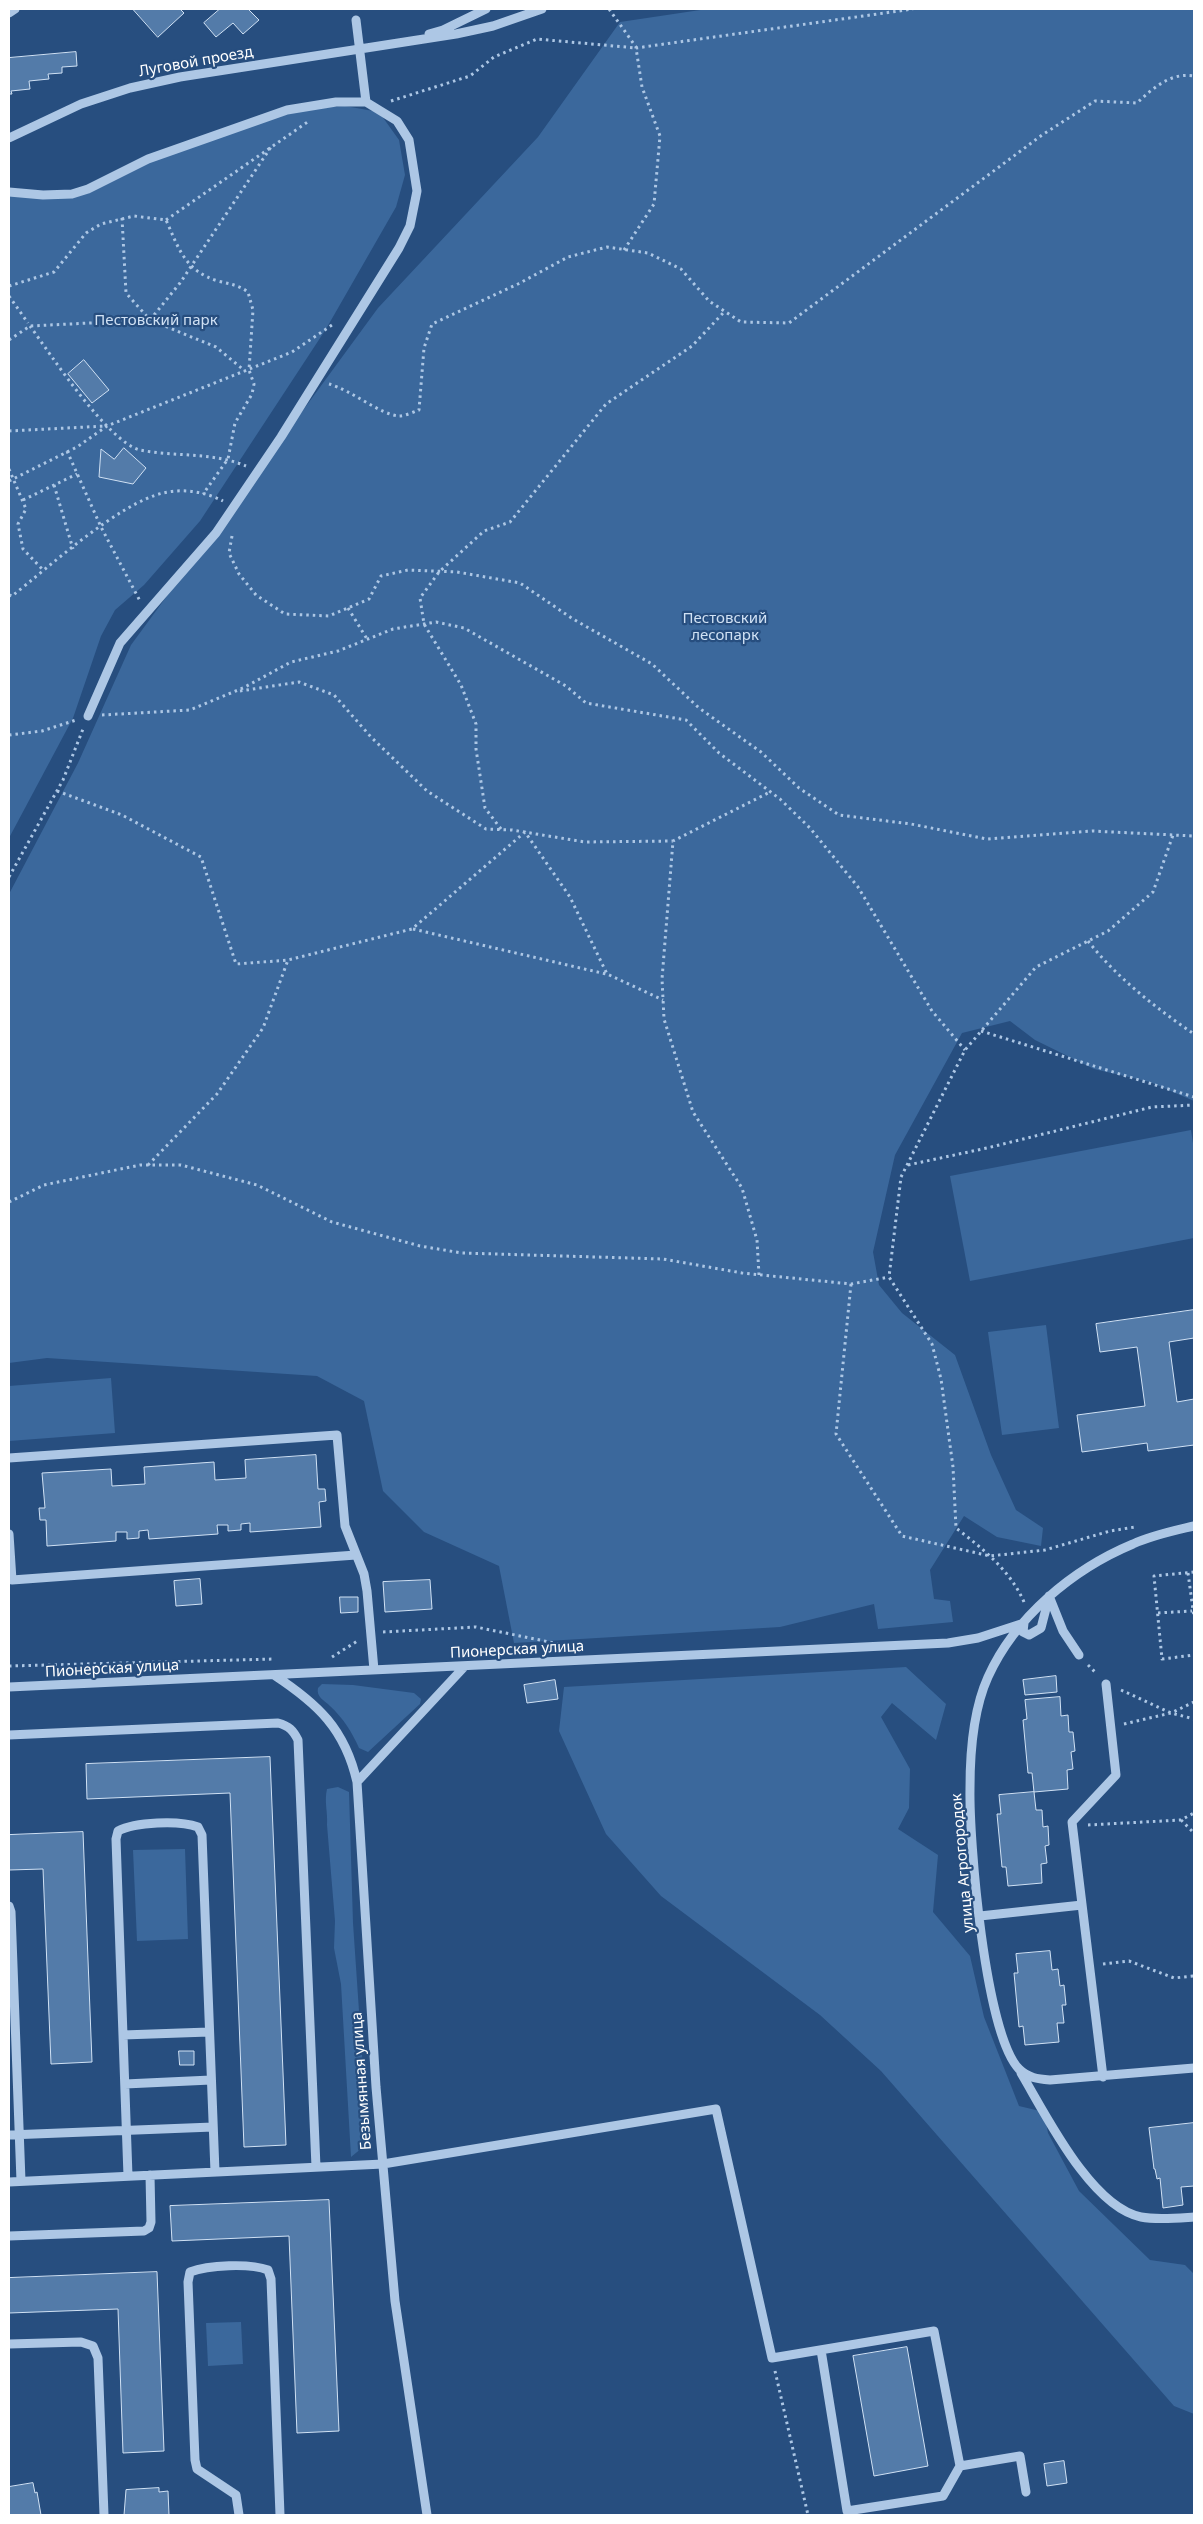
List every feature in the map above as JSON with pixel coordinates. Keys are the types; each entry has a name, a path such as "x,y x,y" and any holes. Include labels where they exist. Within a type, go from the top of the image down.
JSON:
{"street":[{"path":"9,12 14,9"},
{"name":"Луговой проезд","path":"398,44 443,30 486,9"},
{"name":"Луговой проезд","path":"9,138 81,104 130,88 180,77 398,44 493,26 542,9"},
{"path":"356,20 370,104"},
{"path":"9,192 43,195 72,194 88,189 148,159 287,110 336,102 370,104 397,121 409,140 417,191 410,226 395,256 258,471 216,533 145,612 120,643 88,716"},
{"path":"9,1458 337,1435 345,1526 367,1591 374,1670"},
{"name":"улица Агрогородок","path":"1194,1526 1160,1534 1132,1544 1098,1562 1049,1596 1027,1619 1003,1649 988,1678 977,1716 972,1749 970,1797 980,1916 993,2002 1008,2052 1060,2138 1090,2182 1115,2206 1140,2217 1194,2217"},
{"path":"9,1534 12,1580 356,1555"},
{"path":"1027,1619 1023,1632 1028,1636 1041,1628 1049,1596"},
{"path":"1049,1596 1063,1631 1079,1655"},
{"name":"Пионерская улица","path":"9,1687 948,1643 978,1638 1027,1619"},
{"path":"357,1782 465,1666"},
{"name":"Безымянная улица","path":"274,1675 315,1704 331,1722 346,1744 353,1761 357,1782 367,1959 382,2164 395,2301 427,2515"},
{"path":"1103,2077 1072,1822 1116,1775 1106,1684"},
{"path":"9,1735 278,1723 288,1726 294,1732 298,1740 316,2167"},
{"path":"128,2176 116,1839 118,1831 129,1825 188,1823 198,1827 202,1835 215,2172"},
{"path":"980,1916 1082,1905"},
{"path":"9,1906 11,1912 13,2087 20,2134 21,2182"},
{"path":"123,2035 209,2032"},
{"path":"1019,2069 1033,2079 1103,2077 1194,2068"},
{"path":"125,2084 211,2080"},
{"path":"9,2182 382,2164 716,2109 772,2358 934,2331 960,2466 944,2496 847,2512 821,2350"},
{"path":"9,2135 213,2127"},
{"path":"9,2236 144,2231 149,2228 152,2222 150,2175"},
{"path":"239,2515 236,2495 197,2469 195,2460 188,2282 190,2272 200,2268 257,2266 268,2270 271,2279 280,2515"},
{"path":"9,2344 81,2342 93,2346 98,2358 104,2515"},
{"path":"960,2466 1020,2456 1026,2492"}],"path":[{"path":"609,9 636,48 642,87 660,136 654,204 624,250"},
{"path":"370,104 470,76 494,57 537,39 636,48 913,9"},
{"path":"326,384 344,388 373,405 399,416 419,410 424,348 432,324 518,284 568,256 607,247 648,253 681,270 709,301 741,322 789,322 1042,135 1095,102 1138,104 1158,84 1185,74 1194,76"},
{"path":"9,286 54,272 86,233 101,224 122,218 152,217 166,220 312,119"},
{"path":"150,320 191,266 271,147"},
{"path":"122,218 126,293 150,320"},
{"path":"166,220 176,244 196,272 243,289 251,297 253,310 247,370"},
{"path":"9,296 107,426 119,439 138,449 228,460 258,471"},
{"path":"501,829 485,808 476,749 476,724 460,685 424,624 420,598 439,572 484,531 510,522 606,404 692,346 725,312"},
{"path":"9,340 29,324 150,320 216,347 247,370 254,384 252,394 235,423 228,460 203,494"},
{"path":"9,481 67,451 107,426 292,352 341,320"},
{"path":"9,431 107,426"},
{"path":"67,451 100,527 145,612"},
{"path":"9,469 26,509 18,524 23,549 44,571"},
{"path":"23,500 77,474"},
{"path":"54,485 73,549"},
{"path":"9,595 12,596 100,527 140,501 164,492 192,491 235,506"},
{"path":"233,531 229,554 239,574 256,595 285,614 329,616 369,599 381,576 408,570 457,572 520,583 573,619 652,664 699,708 761,752 799,788 839,815 911,824 987,838 1092,831 1194,836"},
{"path":"348,608 367,640"},
{"path":"9,735 42,731 88,716 190,710 235,692 291,662 338,651 393,630 436,622 464,628 566,686 586,703 686,720 719,753 770,792 810,828 858,887 932,1011 965,1050"},
{"path":"235,692 299,682 334,695 371,737 427,791 486,829 525,832 584,842 673,841 770,792"},
{"path":"9,877 57,791 88,716"},
{"path":"57,791 122,815 201,857 236,964 288,960 412,928 525,832"},
{"path":"525,832 570,897 609,975"},
{"path":"1027,1619 1016,1584 990,1556 956,1528 954,1467 941,1378 932,1344 888,1277 901,1178 965,1050 1036,967 1108,931 1153,892 1173,834"},
{"path":"673,841 662,979 664,1019 693,1112 742,1188 757,1240 759,1275"},
{"path":"412,928 609,975 663,1000"},
{"path":"1088,941 1106,963 1173,1020 1194,1034"},
{"path":"148,1165 217,1094 264,1028 288,960"},
{"path":"981,1031 1194,1097"},
{"path":"908,1165 987,1148 1152,1107 1194,1105"},
{"path":"9,1202 44,1185 148,1165 181,1165 257,1185 332,1222 420,1246 462,1252 663,1258 759,1275 851,1284 888,1277"},
{"path":"851,1284 836,1434 902,1536 990,1556 1045,1550 1110,1531 1138,1526"},
{"path":"1194,1572 1154,1576 1162,1659 1194,1655"},
{"path":"1188,1573 1194,1617"},
{"path":"1158,1613 1192,1611"},
{"path":"322,1658 332,1657 371,1632 476,1628 573,1647"},
{"path":"1079,1655 1106,1684 1171,1713 1194,1719"},
{"path":"9,1666 284,1659"},
{"path":"1111,1727 1171,1713 1194,1702"},
{"path":"1072,1826 1181,1820 1194,1812"},
{"path":"1181,1820 1194,1832"},
{"path":"1090,1966 1129,1961 1174,1978 1194,1976"},
{"path":"772,2358 808,2515"}],"green space":[{"name":"Пестовский лесопарк","path":"707,9 1194,9 1194,1101 1150,1082 1094,1069 1035,1040 1010,1021 962,1033 895,1155 873,1252 879,1285 902,1313 955,1355 991,1455 1016,1510 1043,1528 1041,1546 997,1537 964,1516 930,1570 934,1599 950,1601 953,1622 878,1629 874,1604 780,1627 514,1643 499,1566 424,1532 383,1491 364,1401 317,1376 47,1358 9,1363 9,894 78,763 131,645 378,308 538,137 620,22"},
{"name":"Пестовский парк","path":"345,106 379,112 399,140 405,175 396,207 326,329 200,521 144,585 115,610 101,636 73,718 9,838 9,195 72,195 151,160 271,118 314,108"},
{"path":"1191,1130 1194,1150 1194,1238 970,1281 950,1176"},
{"path":"1046,1325 1059,1428 1002,1435 988,1332"},
{"path":"111,1378 115,1433 9,1441 9,1386"},
{"path":"906,1667 946,1704 936,1740 892,1703 881,1717 910,1769 909,1808 898,1829 938,1855 933,1912 970,1956 984,2017 1019,2106 1044,2112 1048,2133 1079,2191 1150,2260 1185,2265 1194,2274 1194,2414 1174,2406 881,2071 820,2015 661,1896 606,1834 559,1731 564,1687"},
{"path":"322,1684 353,1685 414,1693 421,1699 420,1704 368,1752 359,1748 343,1720 319,1696 318,1688"},
{"path":"338,1787 349,1792 353,1923 368,2143 351,2157 341,1984 334,1948 335,1921 326,1803 327,1789"},
{"path":"185,1849 188,1939 137,1941 133,1850"},
{"path":"241,2322 243,2364 208,2366 206,2323"}],"building":[{"path":"133,9 180,9 184,13 158,37"},
{"path":"220,9 248,9 259,20 243,34 233,23 216,37 204,23"},
{"path":"76,52 77,66 62,67 62,73 48,74 49,79 29,81 30,89 11,91 12,94 9,94 9,58"},
{"path":"84,360 109,390 92,403 68,374"},
{"path":"124,448 146,468 133,484 99,477 101,449 114,459"},
{"path":"1194,1310 1194,1338 1169,1342 1177,1402 1194,1399 1194,1445 1148,1451 1147,1443 1082,1452 1077,1415 1145,1406 1137,1347 1100,1352 1096,1324"},
{"path":"316,1455 318,1489 325,1489 326,1501 319,1502 321,1527 250,1532 250,1523 241,1524 241,1530 228,1531 228,1525 217,1525 218,1534 149,1539 148,1530 139,1531 139,1538 127,1539 127,1532 116,1532 116,1541 47,1546 46,1520 40,1520 39,1508 45,1508 42,1473 111,1469 112,1486 145,1484 144,1467 214,1462 215,1480 246,1478 245,1460"},
{"path":"200,1579 202,1604 176,1606 174,1581"},
{"path":"430,1580 432,1609 385,1612 383,1582"},
{"path":"340,1597 358,1597 358,1612 341,1613"},
{"path":"1056,1676 1057,1692 1025,1695 1023,1680"},
{"path":"555,1680 558,1699 527,1703 524,1685"},
{"path":"1060,1697 1061,1716 1068,1715 1069,1732 1073,1732 1075,1751 1071,1752 1073,1769 1067,1770 1068,1789 1034,1792 1032,1773 1028,1773 1023,1720 1027,1719 1025,1700"},
{"path":"270,1757 286,2145 244,2147 230,1793 87,1799 86,1764"},
{"path":"1034,1792 1036,1810 1042,1810 1043,1827 1048,1826 1049,1845 1045,1846 1047,1863 1041,1864 1042,1883 1008,1886 1006,1867 1002,1867 997,1814 1001,1814 999,1795"},
{"path":"83,1832 92,2062 51,2064 43,1869 9,1870 9,1835"},
{"path":"1050,1951 1052,1970 1058,1969 1060,1986 1064,1985 1066,2005 1062,2005 1064,2023 1057,2023 1059,2042 1025,2045 1023,2026 1019,2027 1014,1973 1018,1973 1016,1954"},
{"path":"179,2051 194,2051 194,2065 180,2065"},
{"path":"1194,2123 1194,2186 1181,2187 1183,2205 1163,2208 1160,2178 1157,2179 1154,2169 1149,2128"},
{"path":"329,2200 339,2431 297,2433 289,2236 172,2241 170,2206"},
{"path":"157,2272 164,2451 123,2453 118,2309 9,2313 9,2278"},
{"path":"907,2347 928,2466 874,2476 853,2356"},
{"path":"1064,2461 1067,2483 1047,2486 1044,2464"},
{"path":"33,2483 35,2493 37,2492 41,2515 9,2515 9,2487"},
{"path":"159,2488 159,2492 168,2491 169,2515 124,2515 126,2490"}]}
